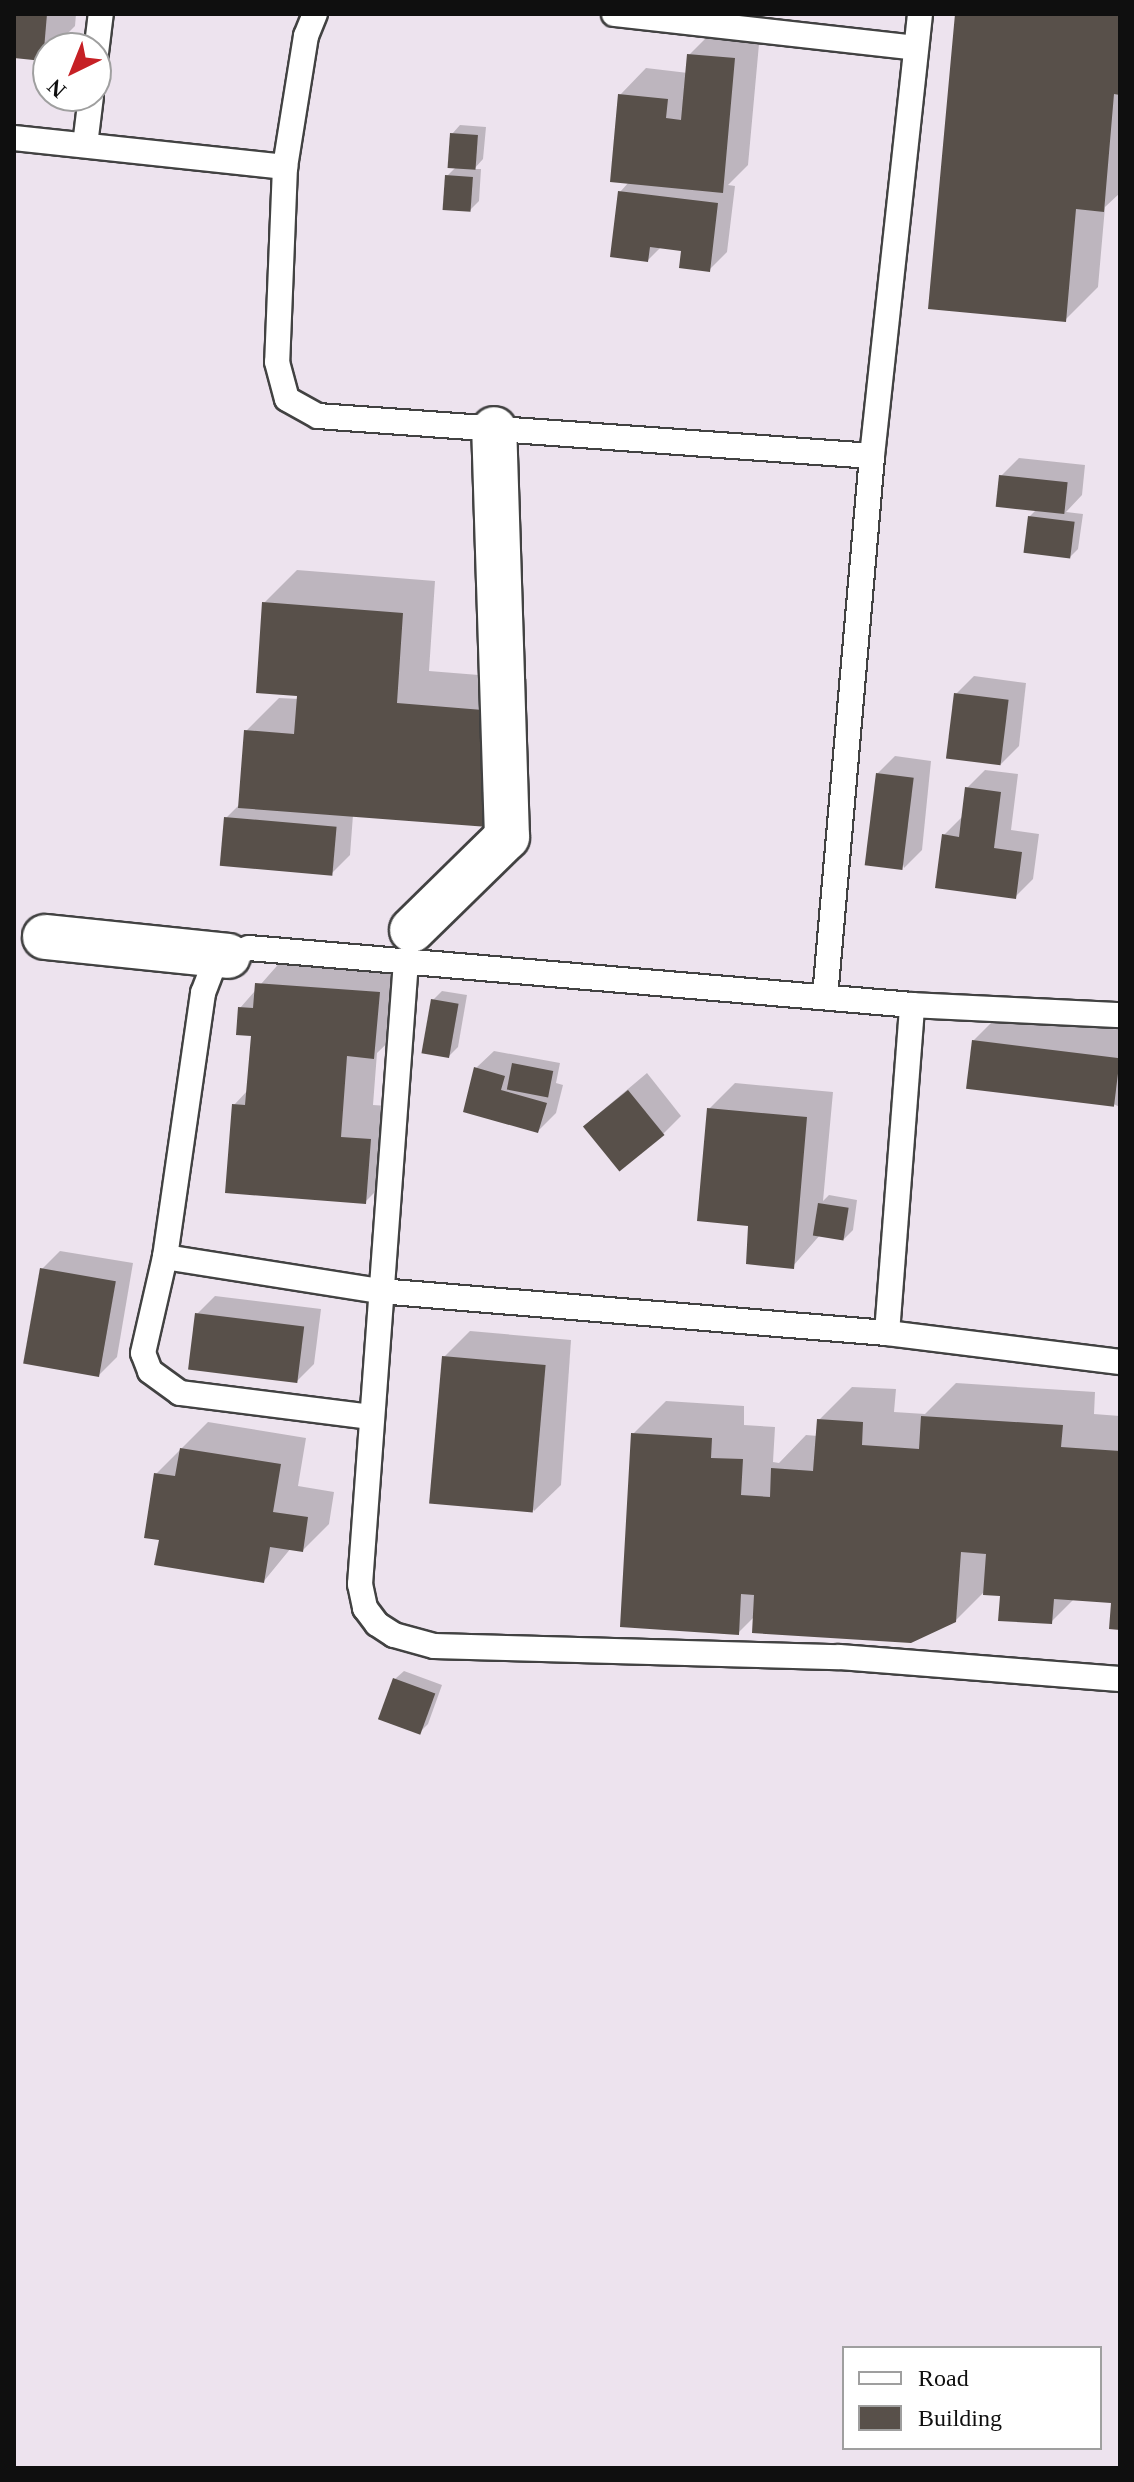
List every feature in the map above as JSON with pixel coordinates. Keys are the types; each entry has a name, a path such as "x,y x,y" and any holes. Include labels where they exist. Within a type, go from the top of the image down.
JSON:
{"street":[{"path":"409,946 507,837 494,429"},
{"path":"45,937 228,956"}],"lane":[{"path":"315,14 306,36 285,167 277,362 287,399 318,416 872,456"},
{"path":"614,14 915,48"},
{"path":"825,997 872,456 920,14"},
{"path":"85,145 89,112"},
{"path":"14,138 285,167"},
{"path":"409,946 379,1291 360,1584 365,1608 377,1624 414,1642 839,1657 1120,1679"},
{"path":"371,1417 180,1393 162,1385 143,1353 165,1257 203,993 212,969 228,956 249,948 409,946 825,997 912,1005 1120,1015"},
{"path":"887,1333 912,1005"},
{"path":"165,1257 379,1291 887,1333 1120,1362"}],"shaded area":[{"path":"14,14 1120,14 1120,2468 14,2468"}],"building":[{"path":"14,14 47,14 45,32 32,32 32,60 14,58"},
{"path":"955,14 1120,14 1120,95 1114,94 1104,212 1076,209 1066,322 928,309"},
{"path":"687,54 735,58 723,193 610,182 618,94 668,99 666,118 681,120"},
{"path":"450,133 478,135 475,170 448,168"},
{"path":"445,175 473,177 470,212 443,210"},
{"path":"618,191 718,203 710,272 679,268 681,251 650,247 648,262 610,257"},
{"path":"999,475 1068,482 1064,514 996,507"},
{"path":"1028,516 1075,522 1070,558 1023,553"},
{"path":"262,602 403,613 397,703 495,711 488,827 238,808 244,730 294,734 297,696 256,693"},
{"path":"954,693 1009,700 1001,765 946,759"},
{"path":"876,773 914,778 902,870 865,865"},
{"path":"965,787 1001,792 994,848 1022,852 1016,899 935,888 942,834 959,837"},
{"path":"224,817 337,827 332,876 220,866"},
{"path":"255,983 380,992 374,1059 347,1056 341,1137 371,1139 366,1204 225,1193 232,1104 245,1105 251,1036 236,1035 238,1007 253,1008"},
{"path":"431,999 459,1004 449,1058 421,1053"},
{"path":"972,1040 1120,1058 1114,1107 966,1089"},
{"path":"512,1063 553,1071 548,1098 507,1090"},
{"path":"474,1067 505,1076 501,1090 547,1103 538,1133 463,1112"},
{"path":"628,1090 665,1135 619,1172 583,1127"},
{"path":"707,1108 807,1117 794,1269 746,1264 748,1226 697,1221"},
{"path":"818,1203 849,1208 843,1240 813,1236"},
{"path":"40,1268 116,1281 99,1377 23,1364"},
{"path":"195,1313 304,1326 297,1383 188,1370"},
{"path":"442,1356 546,1365 533,1513 429,1503"},
{"path":"921,1416 1063,1425 1061,1447 1120,1451 1120,1630 1109,1629 1111,1603 1054,1599 1052,1624 998,1621 1000,1596 983,1595 986,1554 961,1552 956,1622 911,1643 752,1633 754,1595 741,1594 739,1635 620,1627 631,1433 712,1438 711,1458 743,1459 741,1495 770,1497 771,1468 813,1471 817,1419 863,1422 862,1445 919,1449"},
{"path":"180,1448 281,1464 273,1512 308,1517 303,1552 270,1547 264,1583 154,1565 159,1540 144,1538 154,1473 175,1476"},
{"path":"393,1678 435,1693 420,1735 378,1719"}]}
